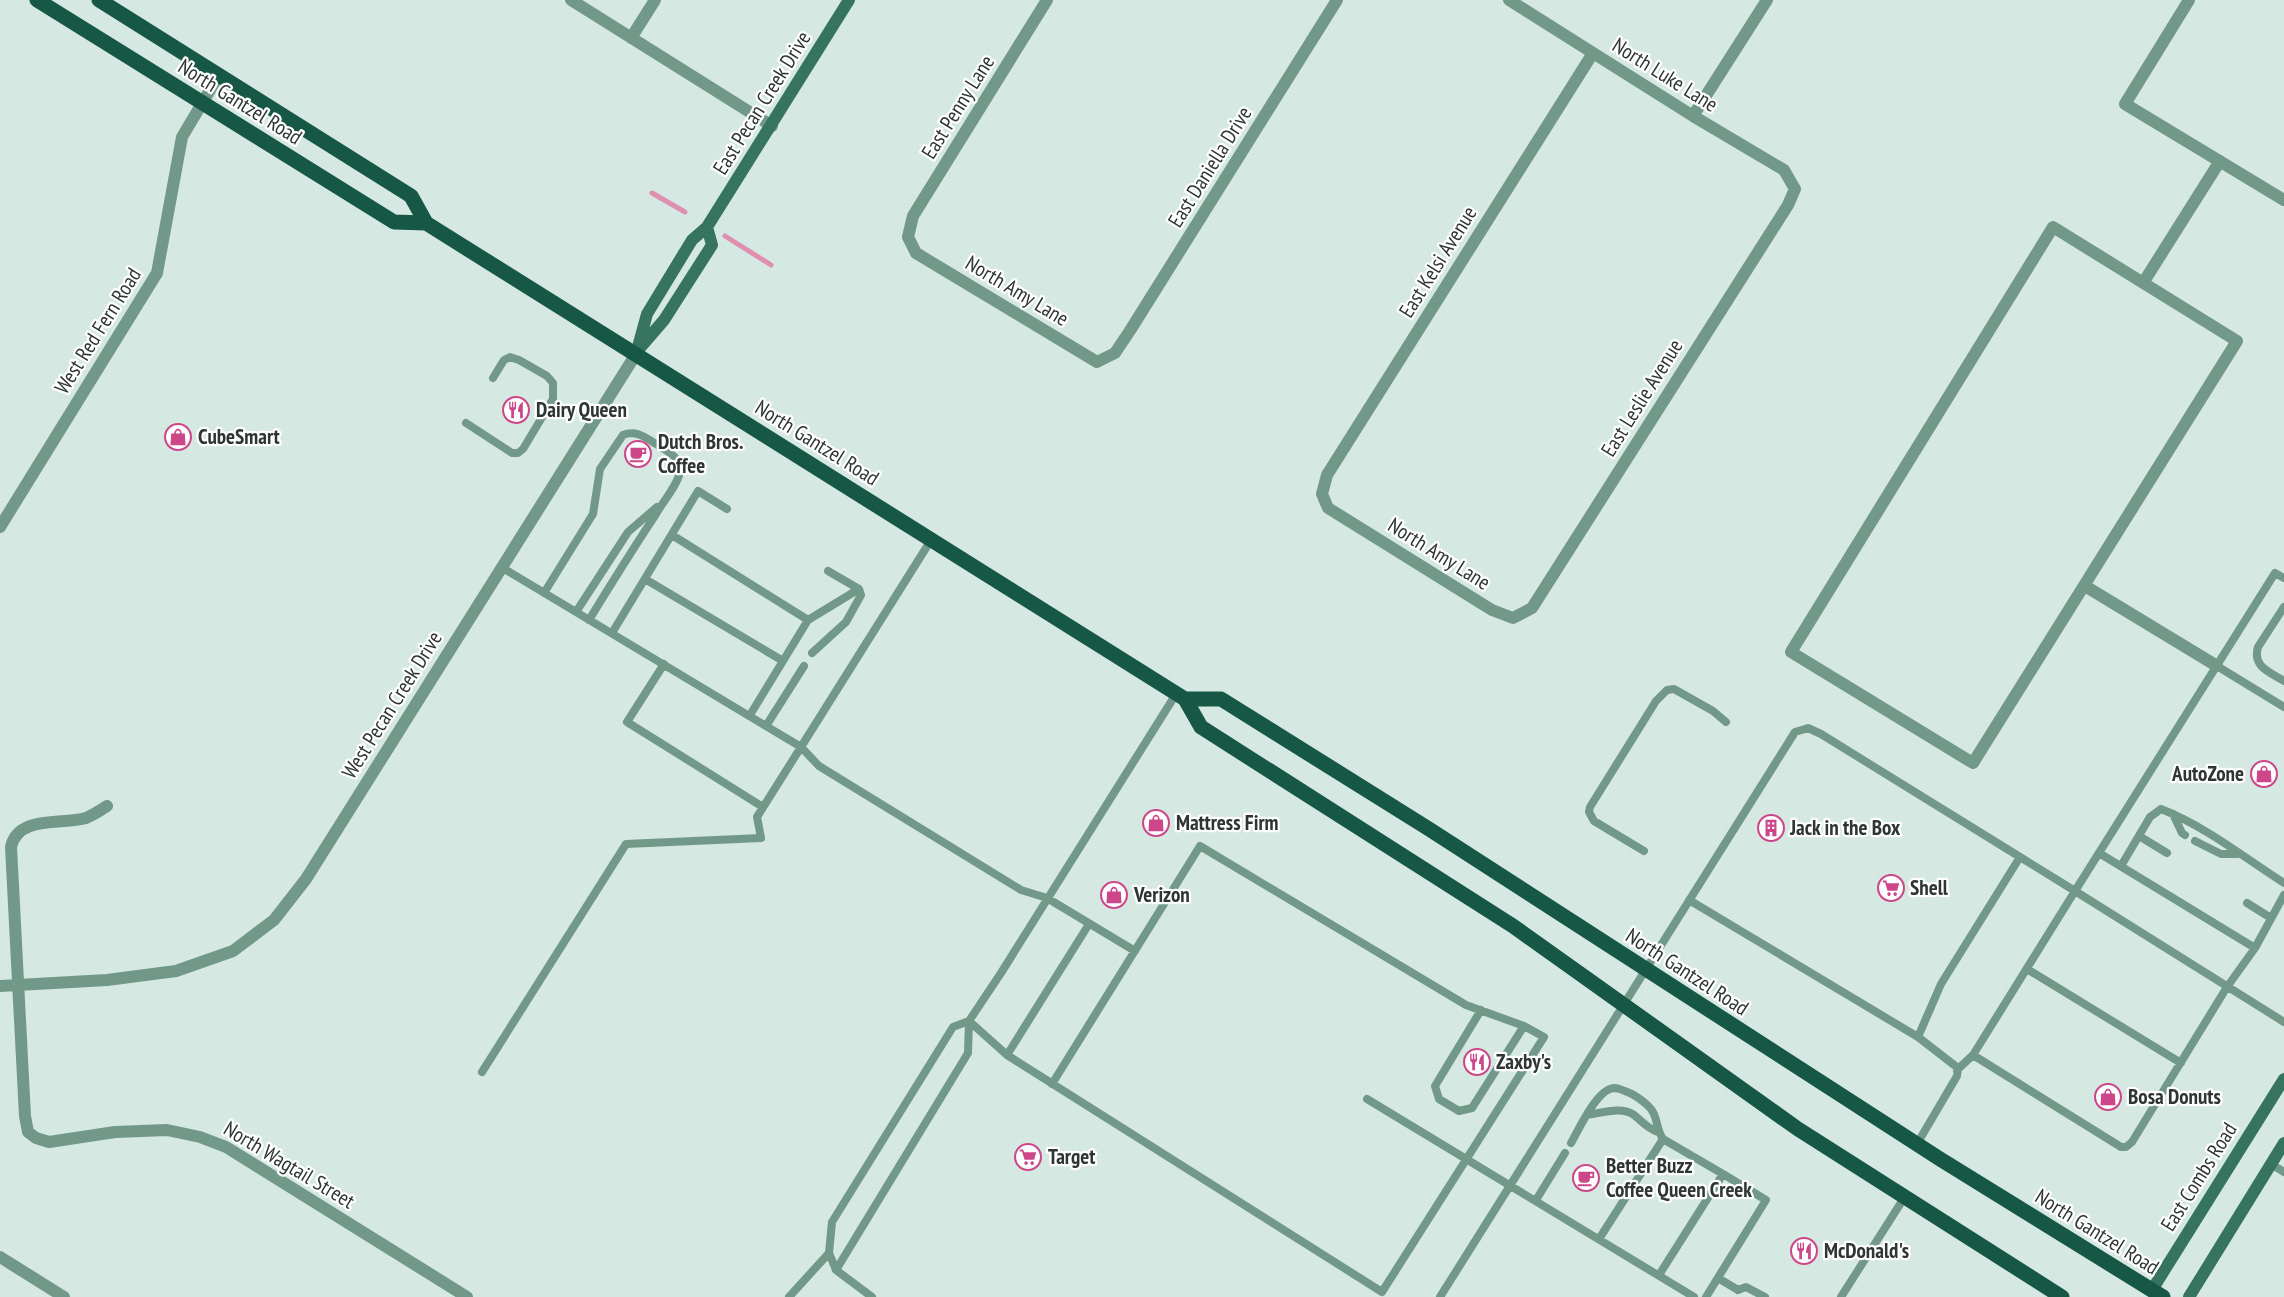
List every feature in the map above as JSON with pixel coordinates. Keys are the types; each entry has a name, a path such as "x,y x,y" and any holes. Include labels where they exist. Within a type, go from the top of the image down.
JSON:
{"main road":[{"name":"North Gantzel Road","path":"37,0 393,222 426,223"},
{"name":"North Gantzel Road","path":"99,0 411,196 426,223 1180,696 1201,727 1504,920 1798,1129 2062,1297"},
{"name":"North Gantzel Road","path":"1180,696 1221,699 1429,829 2155,1295"}],"street":[{"path":"571,0 772,126"},
{"path":"632,38 655,0"},
{"name":"East Pecan Creek Drive","path":"636,354 647,314 692,240 707,227 772,126 849,0"},
{"name":"East Penny Lane","path":"908,237 913,216 1047,0"},
{"name":"East Daniella Drive","path":"1115,353 1337,0"},
{"name":"North Luke Lane","path":"1509,0 1693,116 1784,170 1795,189"},
{"path":"1693,116 1767,0"},
{"path":"2189,0 2125,104 2284,200"},
{"name":"East Kelsi Avenue","path":"1322,494 1327,476 1593,53"},
{"name":"West Red Fern Road","path":"0,527 158,273 182,137 219,75"},
{"path":"2143,283 2220,161"},
{"name":"East Leslie Avenue","path":"1513,618 1532,608 1788,205 1795,189"},
{"path":"636,354 664,320 712,245 707,227"},
{"path":"2053,227 2143,283 2237,341 1973,763 1791,652 2053,227"},
{"name":"North Amy Lane","path":"908,237 916,253 1097,362 1115,353"},
{"name":"West Pecan Creek Drive","path":"0,986 107,980 176,970 233,951 274,920 306,879 636,354"},
{"name":"North Amy Lane","path":"1322,494 1328,508 1492,610 1513,618"},
{"path":"2085,586 2217,666"},
{"path":"18,985 11,847 13,837 25,828 86,818 107,807"},
{"name":"North Wagtail Street","path":"18,985 25,1116 28,1132 36,1138 48,1142 115,1132 167,1131 200,1137 226,1147 467,1297"},
{"name":"East Combs Road","path":"2155,1295 2284,1079"},
{"path":"2189,1297 2284,1143"},
{"path":"0,1257 64,1297"}],"lane":[{"path":"466,423 512,453 518,453 523,449 553,399 553,383 547,376 519,360 510,357 504,360 493,378"},
{"path":"544,593 592,514 600,469 623,435 641,434 672,454 678,461 680,469 677,479 589,620"},
{"path":"612,633 698,491 728,509"},
{"path":"576,612 628,532 663,502"},
{"path":"672,536 808,620"},
{"path":"482,1072 626,844 761,838 757,817 931,540"},
{"path":"501,567 750,715 801,747 819,766 1021,890 1047,898 1135,951"},
{"path":"812,653 846,622 861,596 859,589 828,571"},
{"path":"1917,1144 1957,1076 1958,1070 1973,1055 2275,573 2284,578"},
{"path":"645,579 783,661"},
{"path":"750,715 808,620 859,589"},
{"path":"2284,607 2258,647 2256,655 2256,662 2260,666 2284,681"},
{"path":"664,664 627,722 763,807"},
{"path":"766,726 804,666"},
{"path":"2217,666 2284,706"},
{"path":"1644,851 1594,821 1589,812 1656,701 1667,690 1674,689 1713,711 1726,722"},
{"path":"836,1270 968,1053 969,1021 1180,696"},
{"path":"1440,1297 1795,732 1808,728 2284,1022"},
{"path":"2121,866 2150,817 2161,809 2173,814 2284,883"},
{"path":"2173,814 2181,833 2185,835"},
{"path":"2139,836 2167,853"},
{"path":"2195,841 2220,854 2238,854"},
{"path":"969,1021 1007,1055 1052,1084 1383,1292 1544,1037 1524,1026 1466,1005 1200,846 1052,1084"},
{"path":"2099,853 2255,948"},
{"path":"1918,1037 1941,984 2020,857"},
{"path":"1973,1055 2121,1147 2126,1147 2132,1142 2227,987 2255,948 2284,896"},
{"path":"1689,900 1918,1037 1951,1060 1958,1070"},
{"path":"2247,903 2271,918"},
{"path":"1007,1055 1089,924"},
{"path":"2027,969 2181,1063"},
{"path":"1481,1010 1435,1086 1439,1099 1459,1111 1472,1108 1524,1026"},
{"path":"872,1297 836,1270 829,1253 832,1222 953,1027 969,1021"},
{"path":"1571,1143 1603,1092 1614,1088 1642,1100 1652,1110 1657,1120 1660,1135 1599,1239"},
{"path":"1367,1099 1694,1297"},
{"path":"1587,1115 1617,1111 1629,1112 1649,1129 1766,1200 1706,1297"},
{"path":"1536,1200 1565,1153"},
{"path":"2271,1164 2284,1172"},
{"path":"1659,1275 1723,1174"},
{"path":"1841,1297 1904,1198"},
{"path":"789,1297 829,1253"},
{"path":"1718,1278 1738,1294 1746,1287 1764,1297"}],"waterway":[{"path":"652,193 685,212"},
{"path":"725,236 771,265"}],"place":[{"name":"Dairy Queen","path":"516,410"},
{"name":"CubeSmart","path":"178,437"},
{"name":"Dutch Bros. Coffee","path":"638,454"},
{"name":"AutoZone","path":"2264,774"},
{"name":"Mattress Firm","path":"1156,823"},
{"name":"Jack in the Box","path":"1771,828"},
{"name":"Shell","path":"1891,888"},
{"name":"Verizon","path":"1114,895"},
{"name":"Zaxby's","path":"1477,1062"},
{"name":"Bosa Donuts","path":"2108,1097"},
{"name":"Target","path":"1028,1157"},
{"name":"Better Buzz Coffee Queen Creek","path":"1586,1178"},
{"name":"McDonald's","path":"1804,1251"}]}
